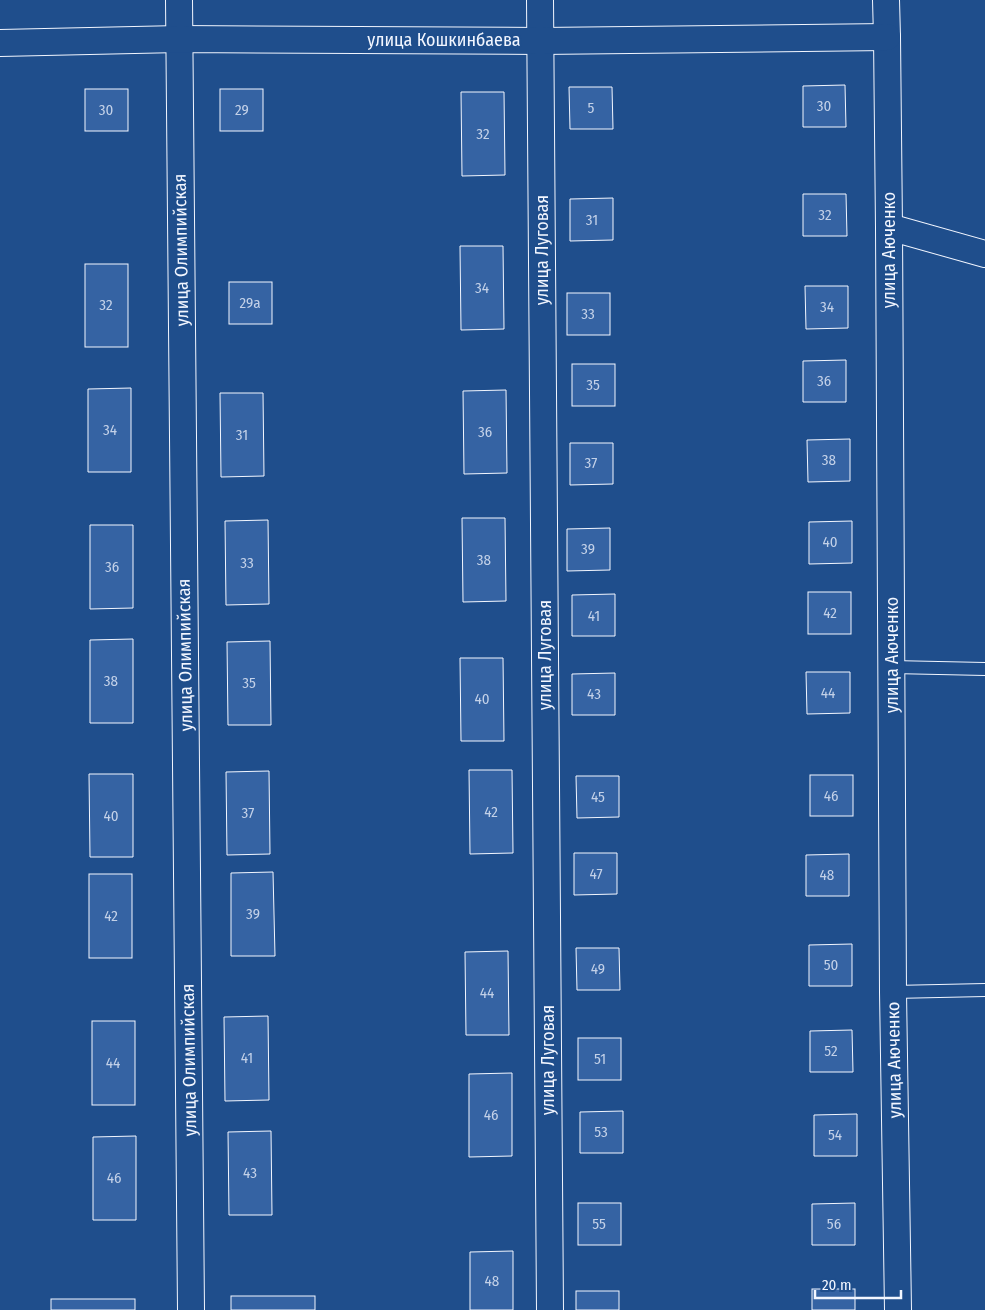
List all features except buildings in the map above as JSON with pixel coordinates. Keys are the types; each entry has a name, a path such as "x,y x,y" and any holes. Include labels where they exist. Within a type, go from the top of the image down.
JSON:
{"street":[{"name":"улица Олимпийская","path":"179,0 191,1310"},
{"name":"улица Луговая","path":"540,0 550,1310"},
{"name":"улица Аюченко","path":"886,0 893,992 898,1310"},
{"name":"улица Кошкинбаева","path":"0,43 179,39 540,41 887,37"},
{"path":"889,227 985,254"}],"lane":[{"path":"892,667 985,669"},
{"path":"893,992 985,990"}]}
